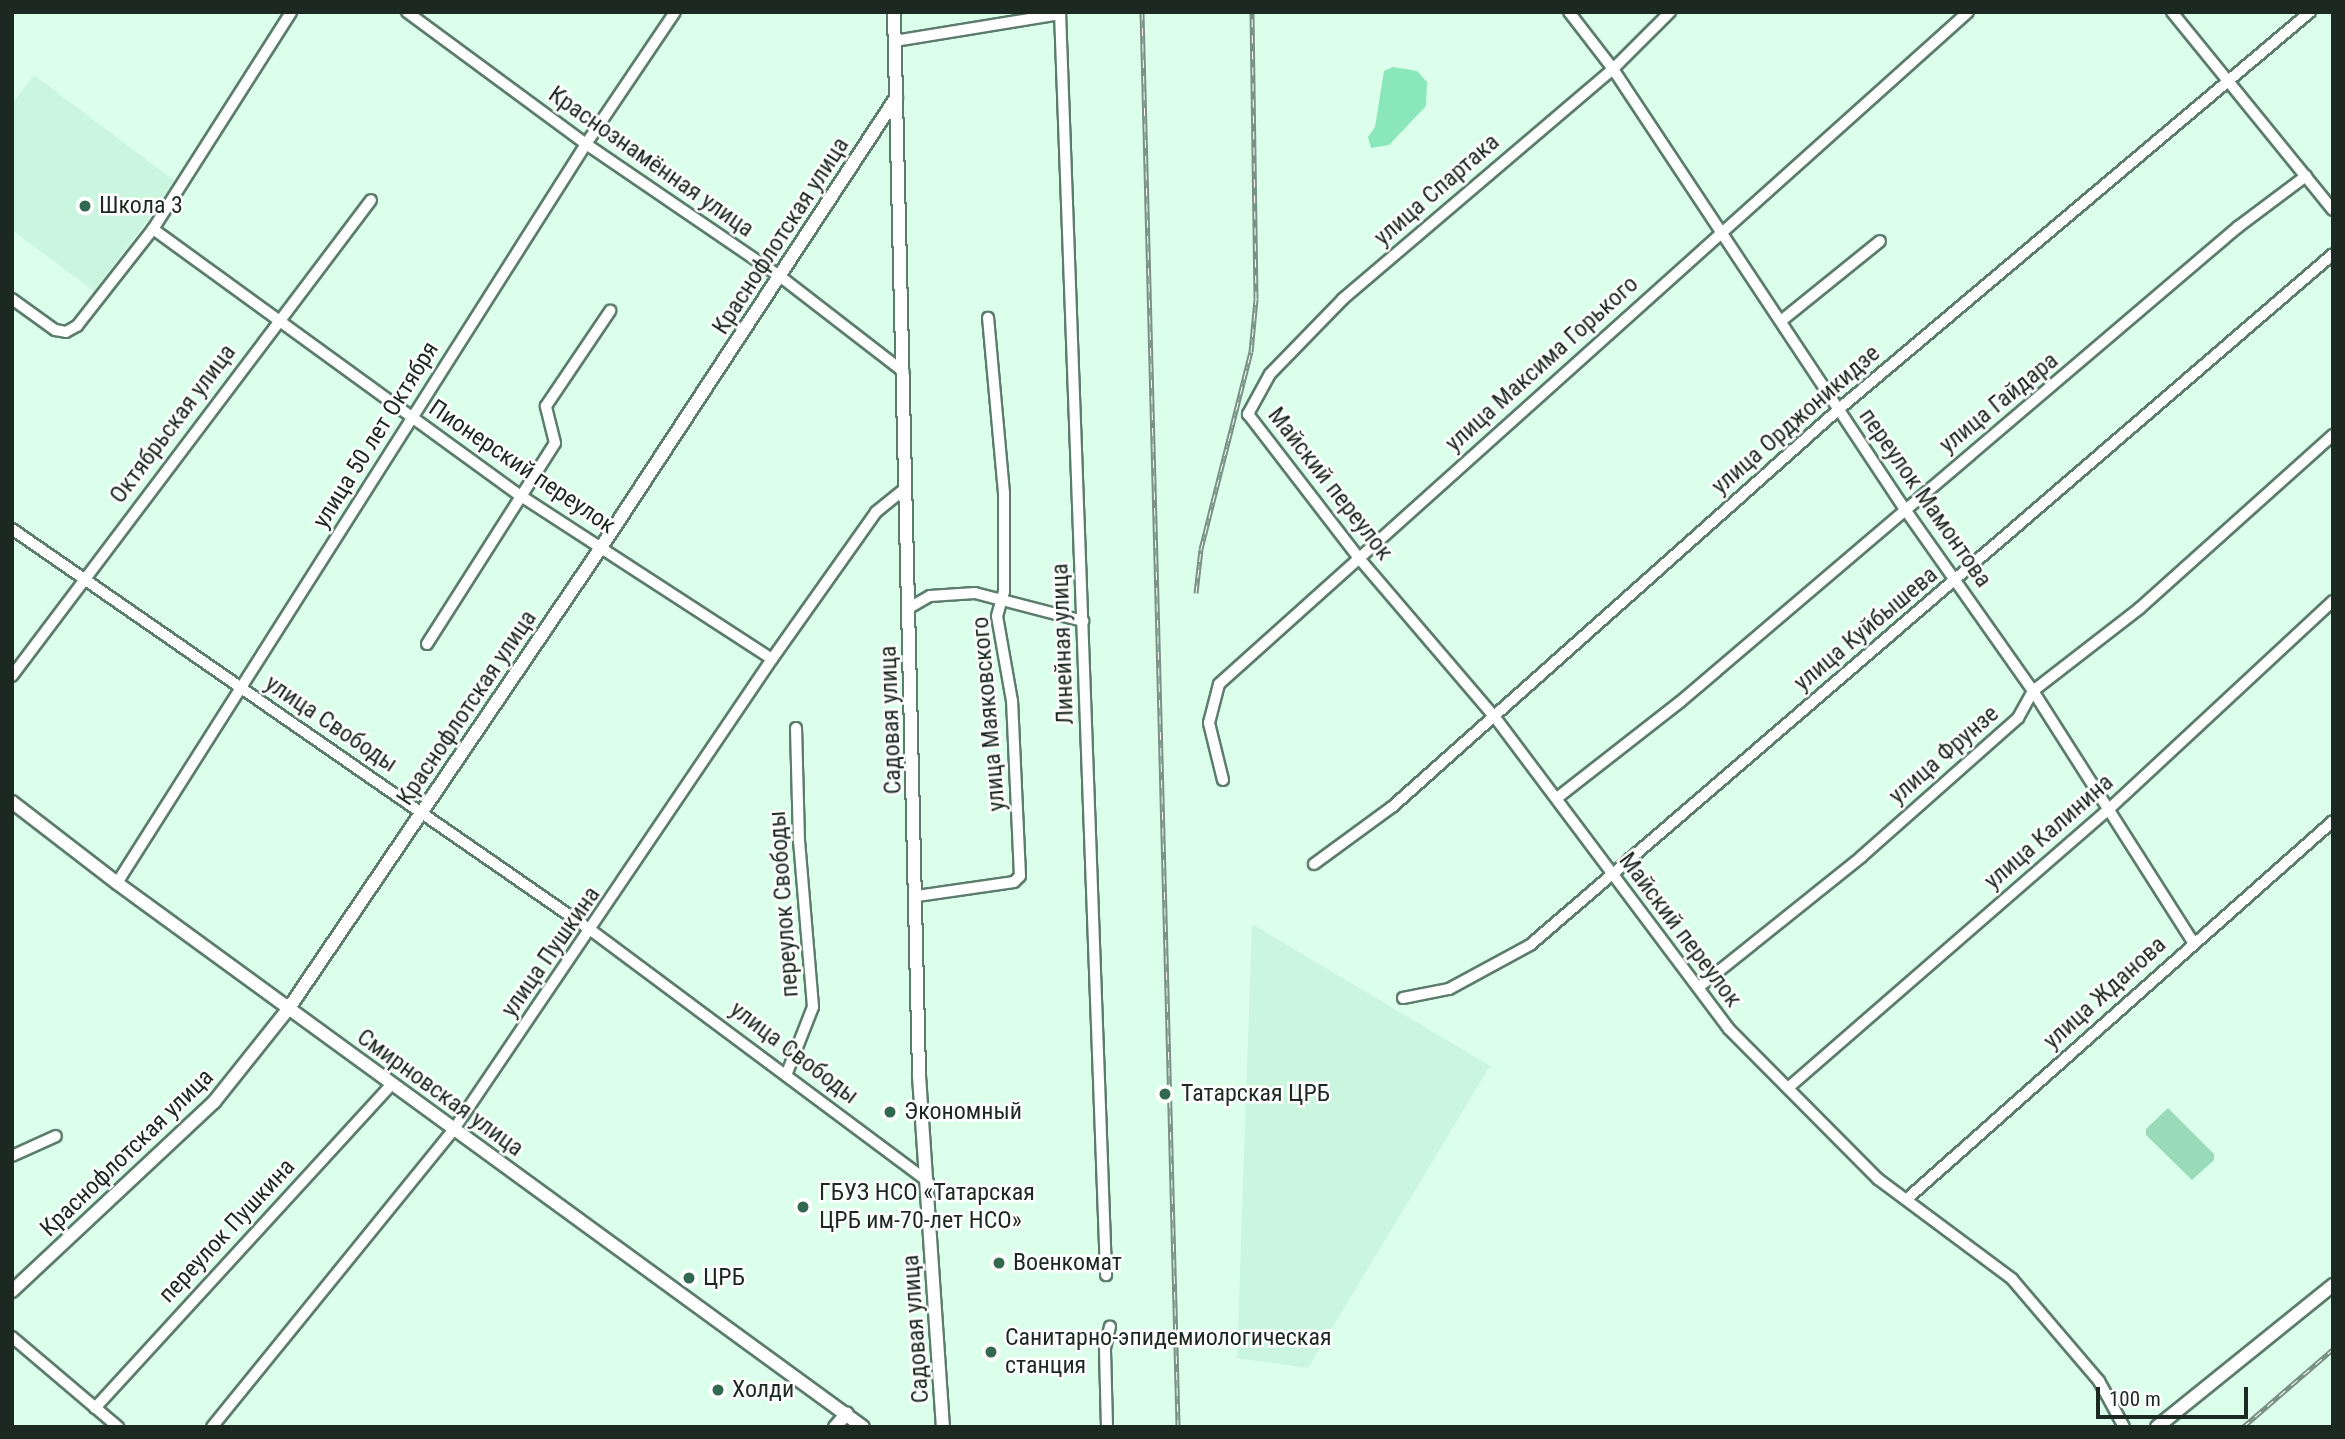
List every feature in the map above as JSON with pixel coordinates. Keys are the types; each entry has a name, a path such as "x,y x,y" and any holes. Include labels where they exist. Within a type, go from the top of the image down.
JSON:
{"street":[{"path":"12,299 55,330 66,332 77,326 153,229 291,12"},
{"name":"Краснознамённая улица","path":"407,12 586,144 781,277 904,372"},
{"name":"улица 50 лет Октября","path":"117,883 586,144 675,12"},
{"name":"Садовая улица","path":"894,12 917,896 919,1076 943,1427"},
{"name":"переулок Мамонтова","path":"1569,12 1612,69 1722,230 1904,508 2033,691 2193,942"},
{"name":"улица Спартака","path":"1248,414 1270,374 1343,299 1612,69 1670,12"},
{"name":"улица Максима Горького","path":"1223,780 1209,723 1219,684 1968,12"},
{"path":"2172,12 2231,80 2333,210"},
{"name":"улица Орджоникидзе","path":"1314,864 1392,807 1839,409 2309,12"},
{"path":"895,41 1060,13"},
{"name":"Линейная улица","path":"1060,13 1107,1275"},
{"name":"Краснофлотская улица","path":"12,1291 214,1102 289,1009 602,546 896,98"},
{"name":"улица Гайдара","path":"1557,798 1680,702 1904,508 2124,327 2238,227 2306,176"},
{"name":"Октябрьская улица","path":"12,676 277,320 371,201"},
{"name":"Пионерский переулок","path":"153,229 411,419 521,496 602,546 772,659"},
{"path":"1781,321 1880,241"},
{"name":"улица Куйбышева","path":"1404,998 1449,989 1530,945 1610,873 2333,254"},
{"path":"427,644 555,443 547,406 610,311"},
{"name":"улица Маяковского","path":"917,896 1014,882 1020,876 1012,701 997,616 1002,598 1004,493 988,318"},
{"name":"Майский переулок","path":"1248,414 1359,557 1494,716 1729,1029 1878,1179 1908,1198 2012,1279 2099,1381 2124,1427"},
{"name":"улица Фрунзе","path":"1699,987 1861,857 2018,718 2033,691 2140,608 2333,436"},
{"name":"улица Пушкина","path":"216,1426 454,1129 592,931 772,659 876,512 905,488"},
{"name":"улица Свободы","path":"12,529 423,811 592,931 787,1073 928,1181"},
{"path":"909,608 950,592 1002,598 1083,621"},
{"name":"улица Калинина","path":"1788,1088 2108,810 2333,601"},
{"path":"12,654 23,662"},
{"name":"переулок Свободы","path":"787,1073 813,1007 799,842 796,727"},
{"name":"Смирновская улица","path":"12,802 391,1085 863,1427"},
{"name":"улица Жданова","path":"1908,1198 2193,942 2333,821"},
{"name":"переулок Пушкина","path":"95,1408 391,1085"},
{"path":"12,1156 56,1136"},
{"path":"2157,1427 2333,1285"},
{"path":"1107,1427 1105,1348 1110,1327"},
{"path":"12,1337 117,1427"},
{"path":"835,1427 847,1413"}],"shaded area":[{"path":"1393,67 1417,71 1427,82 1426,106 1389,145 1371,148 1368,137 1375,127 1384,71"},
{"name":"Школа 3","path":"34,75 176,182 94,291 12,230 12,104"},
{"path":"1252,924 1490,1066 1308,1368 1237,1358"},
{"path":"2168,1108 2214,1154 2214,1160 2192,1180 2146,1135 2146,1129"}],"railway":[{"path":"1142,12 1178,1427"},
{"path":"1196,593 1201,549 1251,352 1256,299 1252,12"},
{"path":"2243,1427 2333,1349"}],"place":[{"name":"Школа 3","path":"85,206"},
{"name":"Татарская ЦРБ","path":"1165,1094"},
{"name":"Экономный","path":"890,1112"},
{"name":"ГБУЗ НСО «Татарская ЦРБ им-70-лет НСО»","path":"803,1207"},
{"name":"Военкомат","path":"999,1263"},
{"name":"ЦРБ","path":"689,1278"},
{"name":"Санитарно-эпидемиологическая станция","path":"991,1352"},
{"name":"Холди","path":"718,1390"}]}
